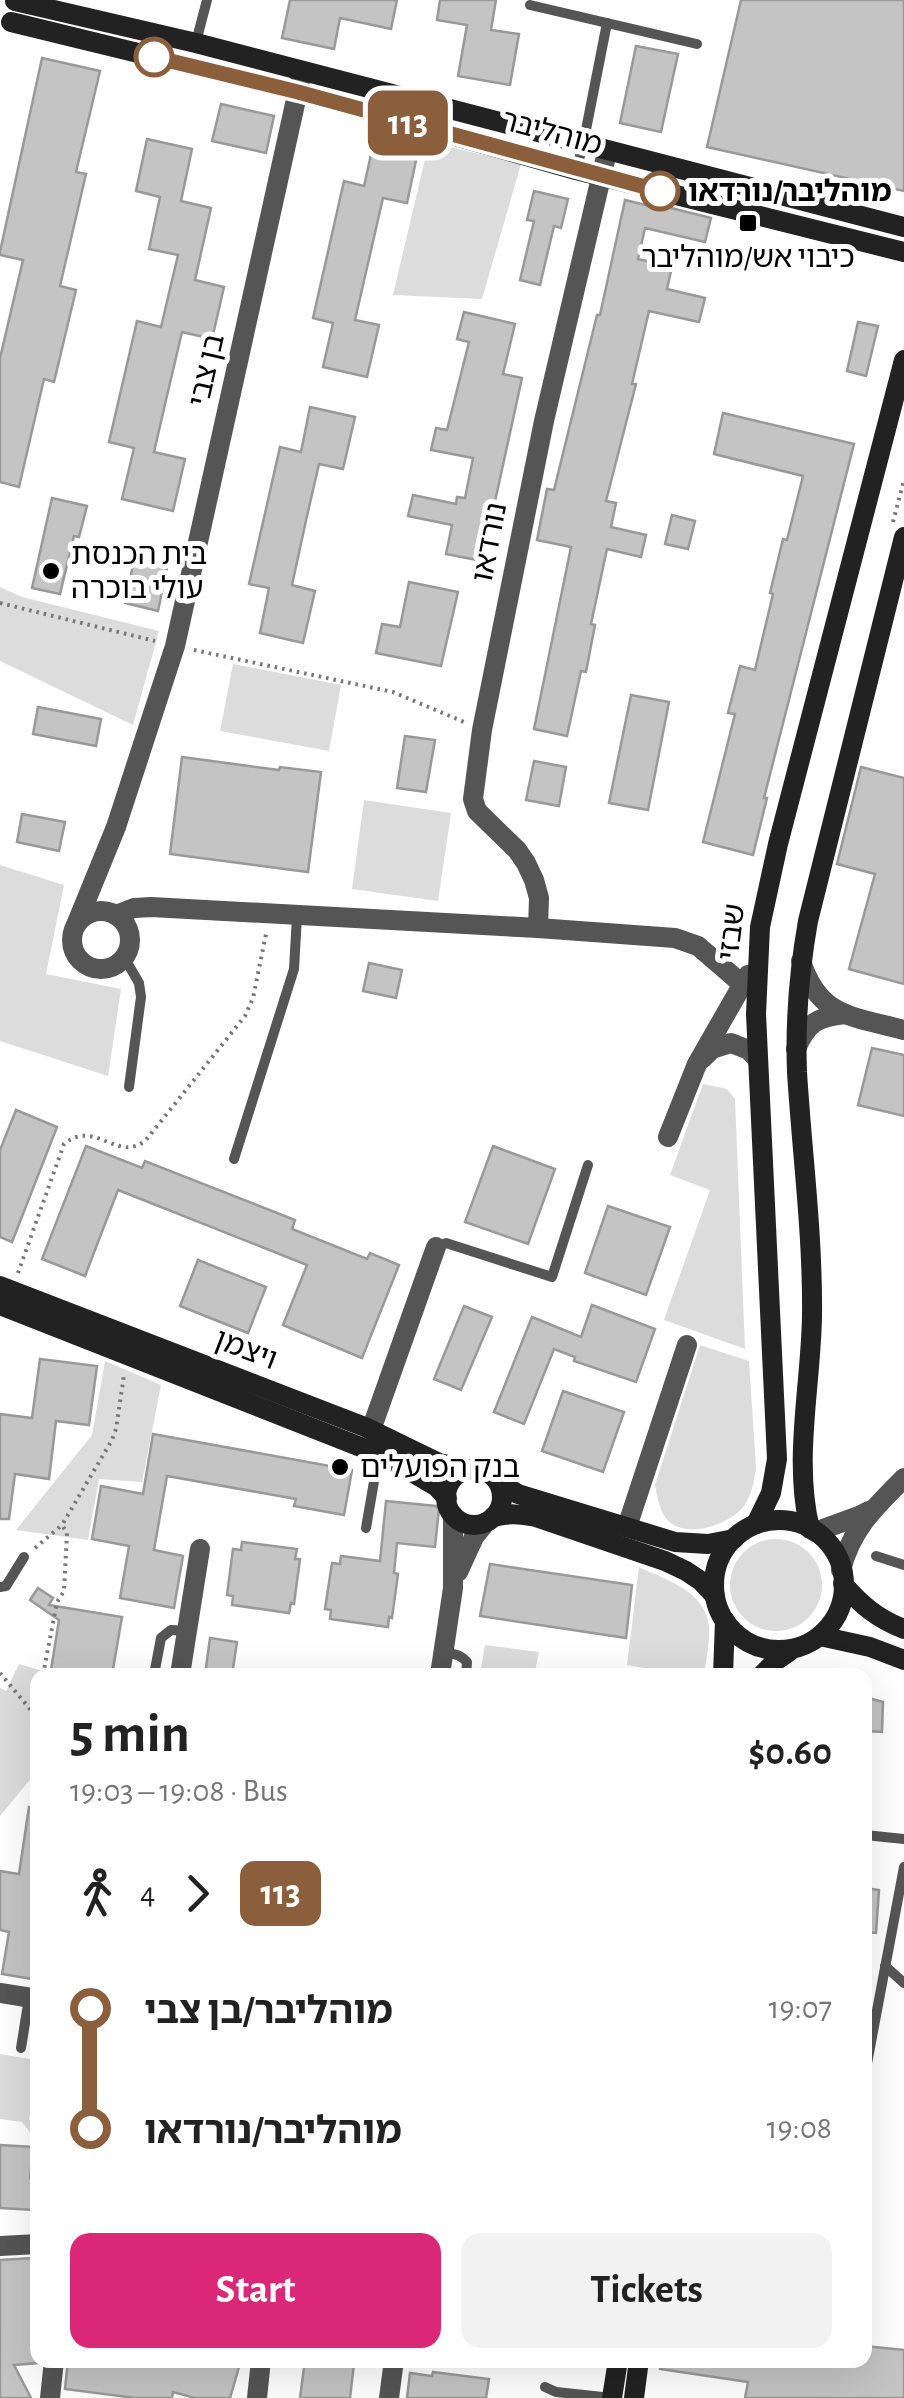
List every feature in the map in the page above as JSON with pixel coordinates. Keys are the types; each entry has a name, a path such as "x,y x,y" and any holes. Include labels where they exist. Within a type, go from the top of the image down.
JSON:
{"street":[{"name":"מוהליבר","path":"15,0 196,43 904,227"},
{"path":"5,27 14,12 15,0"},
{"name":"מוהליבר","path":"5,27 298,92 576,170 904,252"},
{"name":"בן צבי","path":"76,925 116,827 175,646 303,71"},
{"name":"נורדאו","path":"538,928 534,880 516,850 478,810 473,799 474,782 544,421 607,152"},
{"name":"שבזי","path":"756,1524 771,1493 777,1458 758,1060 757,960 766,891 904,360"},
{"path":"812,1530 805,1510 803,1477 812,1271 796,1006 808,921 904,538"},
{"path":"100,868 99,892 112,913 123,921 130,938 124,957 117,964 98,969 88,966 74,952 76,925 89,913 112,913 151,906 675,938 698,946 742,984"},
{"path":"668,1137 696,1064 757,960"},
{"path":"801,960 806,979 828,1006 904,1030"},
{"path":"796,1049 803,1032 816,1020 847,1014"},
{"path":"696,1064 712,1049 731,1043 749,1050 758,1060"},
{"path":"371,1430 436,1248"},
{"name":"ויצמן","path":"4,1294 127,1354 386,1457 437,1487 450,1507"},
{"name":"ויצמן","path":"4,1294 371,1430 439,1463 469,1469"},
{"path":"627,1527 687,1345"},
{"path":"441,1668 452,1588 448,1489 455,1476 469,1469 486,1471 518,1494 675,1542 708,1544 734,1539"},
{"path":"450,1507 470,1524 520,1514 536,1517 665,1561 701,1582 739,1637 771,1650 805,1645 831,1624 839,1609 846,1549 875,1507 904,1478"},
{"path":"452,1588 464,1556 499,1510 502,1498 498,1483"},
{"path":"812,1530 875,1507"},
{"path":"714,1596 717,1566 734,1539 756,1524 788,1521 812,1530 828,1542 842,1577 862,1606 904,1629"},
{"path":"181,1668 200,1549"},
{"path":"722,1668 725,1621"},
{"path":"820,1636 870,1647 904,1660"},
{"path":"769,1668 794,1648"},
{"path":"0,1994 30,1998"},
{"path":"0,2246 30,2244"},
{"path":"50,2398 53,2368"},
{"path":"257,2398 260,2368"},
{"path":"389,2398 393,2368"},
{"path":"612,2398 617,2368"},
{"path":"634,2398 639,2368"}],"lane":[{"path":"196,43 208,0"},
{"path":"530,5 696,44"},
{"path":"576,170 606,23"},
{"path":"234,1159 294,969 298,916"},
{"path":"124,957 139,983 141,997 129,1087"},
{"path":"436,1248 446,1242 552,1276 588,1165"},
{"path":"366,1528 376,1470 386,1457"},
{"path":"876,1556 904,1565"},
{"path":"0,1587 6,1586 24,1557"},
{"path":"155,1668 161,1638 171,1630 187,1631"},
{"path":"444,1652 460,1655 467,1662 467,1668"},
{"path":"872,1836 904,1839"},
{"path":"872,2038 904,1866"},
{"path":"886,1966 904,1982"},
{"path":"21,2048 30,2010"},
{"path":"545,2387 556,2392 612,2398"}],"path":[{"path":"0,603 175,646 392,692 482,730"},
{"path":"4,1294 64,1144 82,1134 129,1148 138,1146 245,1016 253,998 270,914"},
{"path":"24,1557 62,1525 112,1440 127,1354"},
{"path":"44,1668 57,1602 64,1591 67,1533 62,1525"},
{"path":"0,1673 30,1709"}],"shaded area":[{"path":"429,142 521,164 482,299 393,295"},
{"path":"0,587 22,597 159,631 133,725 0,661"},
{"path":"233,664 341,685 329,751 220,731"},
{"path":"364,800 451,813 438,901 352,889"},
{"path":"0,865 64,885 46,974 121,989 108,1076 0,1041"},
{"path":"703,1084 727,1089 735,1099 745,1349 664,1320 710,1190 670,1175"},
{"path":"700,1345 749,1361 756,1468 749,1497 737,1513 717,1525 693,1529 672,1524 665,1517 655,1485"},
{"path":"105,1361 161,1385 142,1482 99,1479 88,1540 16,1530 92,1435"},
{"path":"776,1539 793,1543 808,1553 818,1568 822,1585 818,1602 808,1617 793,1627 776,1631 759,1627 744,1617 734,1602 730,1585 734,1568 744,1553 759,1543"},
{"path":"639,1567 683,1588 701,1604 709,1627 708,1645 705,1668 627,1665"},
{"path":"485,1645 539,1652 536,1668 481,1668"},
{"path":"19,1664 33,1668 30,1780 0,1816 0,1688 6,1691"},
{"path":"0,2054 30,2059 30,2132 22,2122 0,2119"}],"building":[{"path":"290,0 397,0 391,29 340,18 334,49 282,38"},
{"path":"440,0 496,0 491,30 519,34 510,85 458,76 467,25 437,20"},
{"path":"741,0 904,0 904,191 707,147"},
{"path":"636,46 678,54 661,132 620,123"},
{"path":"42,58 100,71 76,172 86,174 60,286 76,290 54,382 44,379 19,487 0,482 0,358 23,260 0,252"},
{"path":"221,104 274,116 266,153 212,141"},
{"path":"147,139 192,149 181,201 211,208 195,280 224,287 212,339 182,332 154,452 185,459 173,511 122,499 134,448 109,442 137,321 161,327 178,255 149,249 160,197 136,191"},
{"path":"374,141 418,151 407,203 383,198 355,320 379,325 367,377 323,367 333,323 313,318 344,181 364,186"},
{"path":"534,191 568,199 561,228 554,226 540,285 520,280 534,221 527,220"},
{"path":"625,200 711,218 705,242 645,228 638,259 672,267 667,289 705,298 699,322 649,311 632,384 636,384 606,501 616,503 611,527 646,535 641,557 607,549 591,624 595,625 586,672 581,671 567,736 534,729 571,547 537,540 547,489 554,490 600,315"},
{"path":"464,312 515,324 503,374 522,378 482,561 446,554 452,525 408,516 413,495 456,504 457,497 465,498 473,458 431,450 436,428 447,430 469,342 457,339"},
{"path":"858,322 878,326 866,376 847,371"},
{"path":"310,407 355,417 343,469 319,464 307,516 292,585 315,591 303,643 260,633 269,588 249,584 280,447 301,452"},
{"path":"723,413 854,444 753,855 703,842 735,714 728,713 740,666 755,670 783,539 787,540 803,476 714,454"},
{"path":"52,498 87,506 79,537 74,536 60,594 32,588"},
{"path":"672,515 695,521 688,549 665,544"},
{"path":"134,560 167,568 158,611 125,603"},
{"path":"409,582 458,592 441,666 376,653 382,624 400,627"},
{"path":"631,695 669,702 648,810 609,803"},
{"path":"38,707 101,719 96,746 33,734"},
{"path":"405,736 435,740 426,792 397,788"},
{"path":"182,757 321,772 308,872 170,854"},
{"path":"534,761 566,767 559,806 526,800"},
{"path":"861,767 904,778 904,984 849,969 875,874 837,864"},
{"path":"22,814 65,822 59,851 17,842"},
{"path":"369,963 402,970 396,998 363,991"},
{"path":"872,1048 904,1055 904,1116 858,1105"},
{"path":"16,1110 57,1127 12,1242 0,1237 0,1150"},
{"path":"86,1146 142,1168 145,1161 295,1220 292,1229 367,1259 370,1253 399,1265 362,1358 283,1325 307,1265 118,1190 85,1276 42,1259"},
{"path":"493,1146 555,1169 528,1244 465,1222"},
{"path":"608,1206 670,1227 646,1295 585,1273"},
{"path":"198,1260 266,1287 248,1333 180,1306"},
{"path":"592,1305 655,1329 636,1382 574,1361 575,1357 554,1349 524,1424 494,1412 532,1317 581,1337"},
{"path":"464,1306 492,1317 461,1390 434,1379"},
{"path":"40,1359 97,1366 89,1425 56,1421 49,1479 15,1474 9,1519 0,1519 0,1414 32,1418"},
{"path":"563,1391 624,1412 603,1472 542,1451"},
{"path":"153,1434 352,1470 344,1515 294,1506 296,1499 167,1476 154,1550 183,1556 174,1608 120,1598 129,1546 92,1539 101,1486 143,1494"},
{"path":"386,1501 436,1506 439,1509 435,1547 397,1543 394,1573 398,1574 388,1627 330,1619 331,1610 325,1609 332,1563 340,1564 341,1556 380,1561"},
{"path":"242,1542 297,1549 295,1559 300,1559 294,1604 291,1603 289,1613 232,1605 233,1596 227,1595 233,1549 241,1550"},
{"path":"490,1564 632,1585 626,1638 480,1616"},
{"path":"38,1588 53,1598 49,1605 122,1617 113,1668 51,1668 59,1620 30,1600"},
{"path":"210,1638 237,1642 233,1668 206,1668"},
{"path":"872,1699 883,1702 882,1732 872,1731"},
{"path":"30,1807 30,1979 2,1974 9,1932 0,1930 0,1871 19,1874"},
{"path":"872,1889 879,1890 876,1933 872,1933"},
{"path":"0,2145 30,2147 30,2210 0,2208"},
{"path":"30,2258 30,2364 14,2365 31,2398 0,2398 0,2260"},
{"path":"872,2347 904,2350 904,2398 745,2398 748,2382 660,2369 872,2368"},
{"path":"67,2368 239,2368 230,2398 195,2398 173,2392 172,2398 135,2398 65,2389"},
{"path":"304,2368 354,2368 350,2398 300,2398"},
{"path":"433,2372 489,2379 486,2398 407,2398 410,2373 432,2376"}],"bus line":[{"name":"113","path":"154,57 298,92 660,191"}],"place":[{"name":"מוהליבר/נורדאו","path":"660,191"},
{"name":"כיבוי אש/מוהליבר","path":"748,223"},
{"name":"בית הכנסת עולי בוכרה","path":"51,571"},
{"name":"בנק הפועלים","path":"340,1467"}]}
